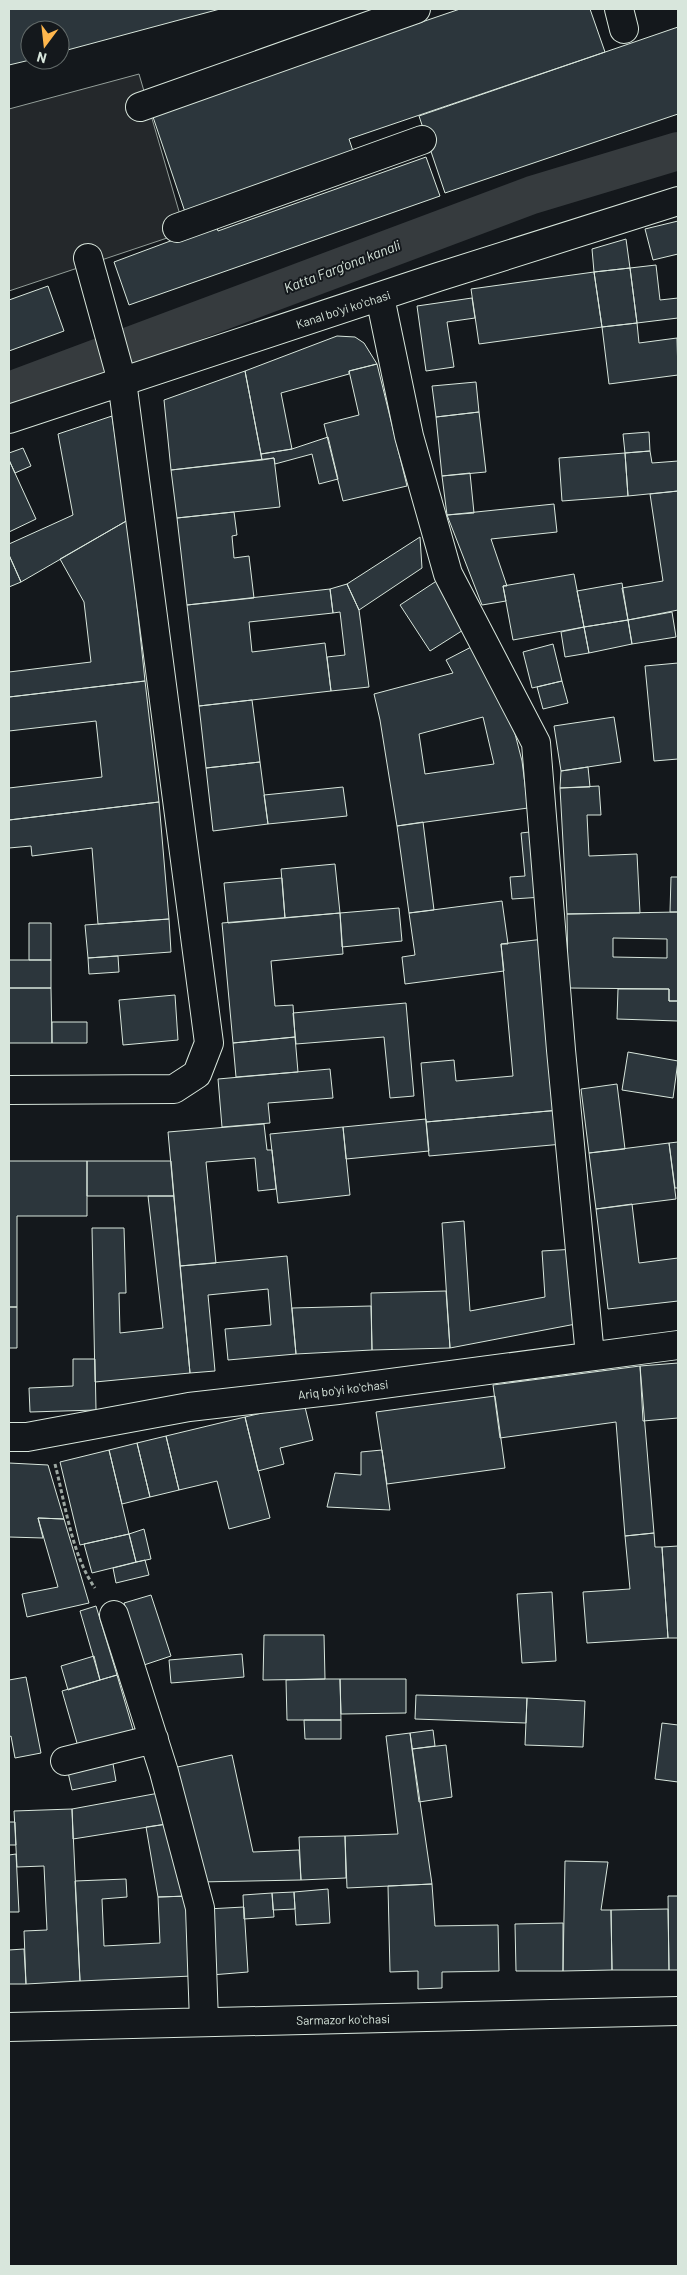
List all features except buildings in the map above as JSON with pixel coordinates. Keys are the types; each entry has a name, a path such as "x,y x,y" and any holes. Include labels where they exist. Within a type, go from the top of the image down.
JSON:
{"street":[{"path":"140,107 416,9"},
{"path":"177,228 422,140"},
{"name":"Kanal boʻyi koʻchasi","path":"9,419 121,373 380,297 678,201"},
{"path":"9,1090 174,1089 197,1074 208,1043 121,373 88,258"},
{"path":"380,297 409,436 448,574 536,743 561,1050 590,1356"},
{"name":"Ariq boʻyi koʻchasi","path":"9,1436 27,1437 189,1407 338,1390 678,1345"},
{"path":"114,1615 154,1739 200,1908 204,2022"},
{"path":"65,1761 154,1739"},
{"name":"Sarmazor koʻchasi","path":"9,2027 678,2011"}],"path":[{"path":"47,1433 76,1547 88,1578 114,1615"}],"shaded area":[{"path":"139,74 185,232 9,291 9,109"}],"waterway":[{"name":"Katta Farg'ona kanali","path":"9,391 532,195 678,151"}]}
